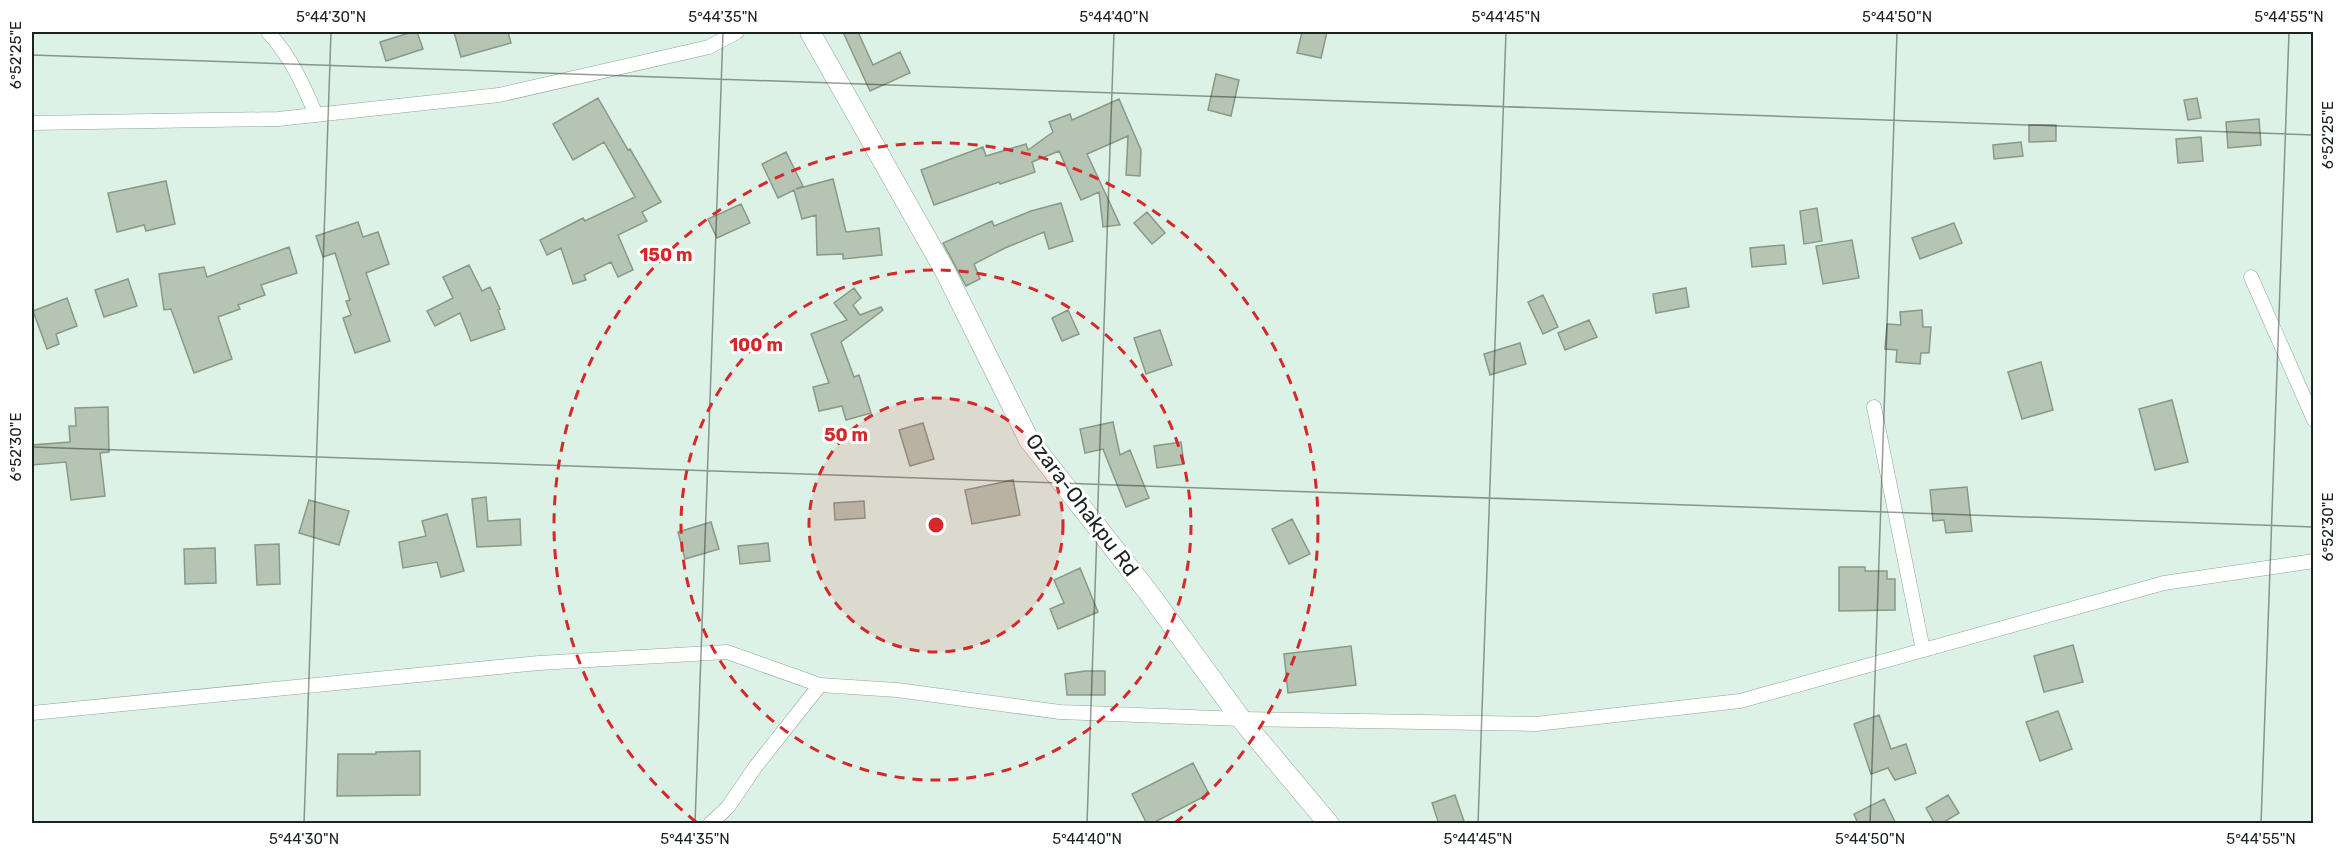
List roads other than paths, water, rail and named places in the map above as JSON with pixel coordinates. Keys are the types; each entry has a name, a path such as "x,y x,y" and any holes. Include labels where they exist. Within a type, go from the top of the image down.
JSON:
{"main road":[{"name":"Ozara-Ohakpu Rd","path":"810,32 945,271 1029,440 1148,592 1241,719 1329,824"}],"street":[{"path":"268,32 284,49 316,115"},
{"path":"32,123 278,119 499,95 709,47 737,32"},
{"path":"2251,277 2313,420"},
{"path":"1874,407 1923,650"},
{"path":"32,713 539,663 727,652 820,685 897,690 1060,712 1241,719 1536,724 1740,701 2164,583 2313,561"},
{"path":"710,824 728,807 756,766 820,685"}]}
